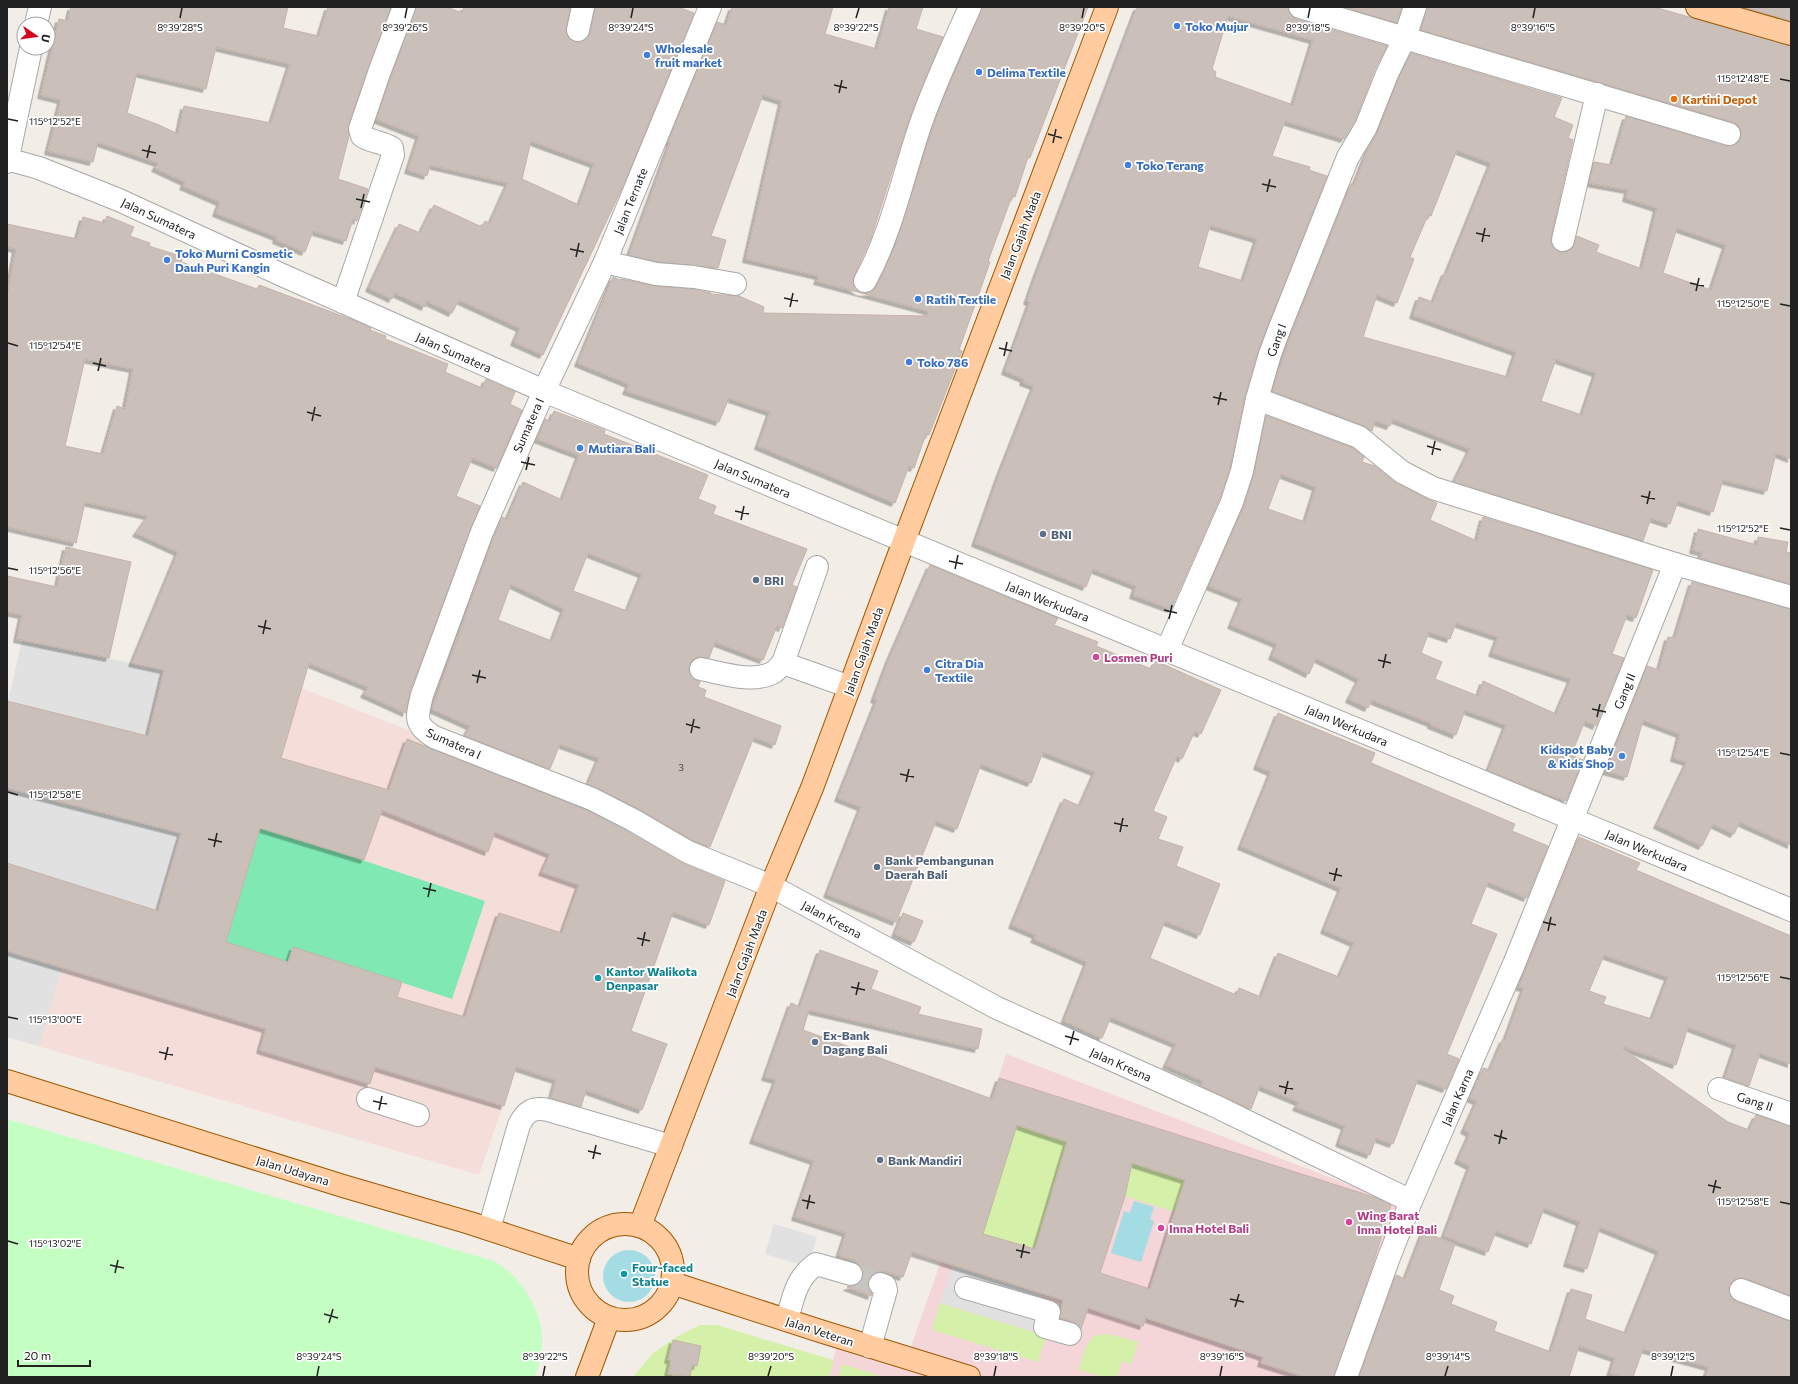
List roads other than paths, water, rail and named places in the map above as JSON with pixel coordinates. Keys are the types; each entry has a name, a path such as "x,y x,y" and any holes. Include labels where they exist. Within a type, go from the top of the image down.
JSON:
{"main road":[{"name":"Jalan Gajah Mada","path":"640,1226 771,886 812,788 904,541 1107,7"},
{"path":"1697,7 1791,34"},
{"name":"Jalan Udayana","path":"7,1081 343,1186 489,1229 579,1259"},
{"path":"625,1224 640,1226 653,1233 663,1243 670,1255 673,1269 672,1283 666,1298 655,1310 641,1318 625,1321 610,1318 596,1311 587,1301 580,1288 578,1273 579,1259 586,1245 596,1234 610,1227 625,1224"},
{"name":"Jalan Veteran","path":"672,1283 870,1347 969,1377"},
{"path":"587,1377 610,1318"}],"street":[{"path":"343,302 393,155 392,148 367,139 362,136 360,129 404,7"},
{"path":"578,30 583,7"},
{"name":"Jalan Ternate","path":"544,391 605,262 710,7"},
{"path":"866,281 886,237 921,123 939,75 970,7"},
{"path":"1300,7 1729,134"},
{"name":"Gang I","path":"1167,650 1232,502 1242,471 1257,399 1277,336 1348,157 1366,127 1387,74 1405,38 1415,7"},
{"path":"7,160 29,56"},
{"path":"1563,240 1597,94"},
{"name":"Jalan Sumatera","path":"7,160 39,168 119,200 343,302 544,391 904,541"},
{"path":"605,262 656,274 694,276 735,284"},
{"name":"Sumatera I","path":"544,391 482,532 424,687 419,708 418,721 422,729 434,737 592,799 633,820 688,852 771,886"},
{"path":"1257,399 1359,437 1402,472 1433,488 1675,564 1791,597"},
{"name":"Jalan Werkudara","path":"904,541 1791,910"},
{"name":"Gang II","path":"1574,819 1675,564"},
{"path":"793,667 817,567"},
{"path":"701,669 743,678 755,677 793,667 850,687"},
{"name":"Jalan Karna","path":"1346,1377 1411,1201 1502,992 1574,819"},
{"name":"Jalan Kresna","path":"771,886 997,1008 1213,1105 1411,1201"},
{"name":"Gang II","path":"1719,1089 1791,1114"},
{"path":"368,1099 418,1115"},
{"path":"489,1229 519,1125 523,1117 530,1110 537,1108 548,1110 671,1146"},
{"path":"787,1320 797,1283 806,1271 816,1264 851,1274"},
{"path":"870,1347 886,1290 885,1286 880,1284"},
{"path":"966,1288 1049,1312 1046,1327 1070,1334"},
{"path":"1741,1290 1791,1309"}],"water":[{"path":"1134,1201 1154,1207 1150,1219 1154,1221 1141,1262 1111,1253 1124,1211 1130,1213"},
{"path":"624,1250 634,1250 648,1257 655,1271 655,1281 648,1295 634,1302 624,1302 614,1298 607,1291 603,1281 603,1271 607,1261 614,1254"}],"tunnel":[{"path":"851,1274 880,1284"}],"place":[{"name":"Toko Mujur","path":"1177,26"},
{"name":"Wholesale fruit market","path":"647,55"},
{"name":"Delima Textile","path":"979,72"},
{"name":"Kartini Depot","path":"1674,99"},
{"name":"Toko Terang","path":"1128,165"},
{"name":"Toko Murni Cosmetic Dauh Puri Kangin","path":"167,260"},
{"name":"Ratih Textile","path":"918,299"},
{"name":"Toko 786","path":"909,362"},
{"name":"Mutiara Bali","path":"580,448"},
{"name":"BNI","path":"1043,534"},
{"name":"BRI","path":"756,580"},
{"name":"Losmen Puri","path":"1096,657"},
{"name":"Citra Dia Textile","path":"927,670"},
{"name":"Kidspot Baby & Kids Shop","path":"1622,756"},
{"name":"Bank Pembangunan Daerah Bali","path":"877,867"},
{"name":"Kantor Walikota Denpasar","path":"598,978"},
{"name":"Ex-Bank Dagang Bali","path":"815,1042"},
{"name":"Bank Mandiri","path":"880,1160"},
{"name":"Wing Barat Inna Hotel Bali","path":"1349,1222"},
{"name":"Inna Hotel Bali","path":"1161,1228"},
{"name":"Four-faced Statue","path":"624,1274"}]}
